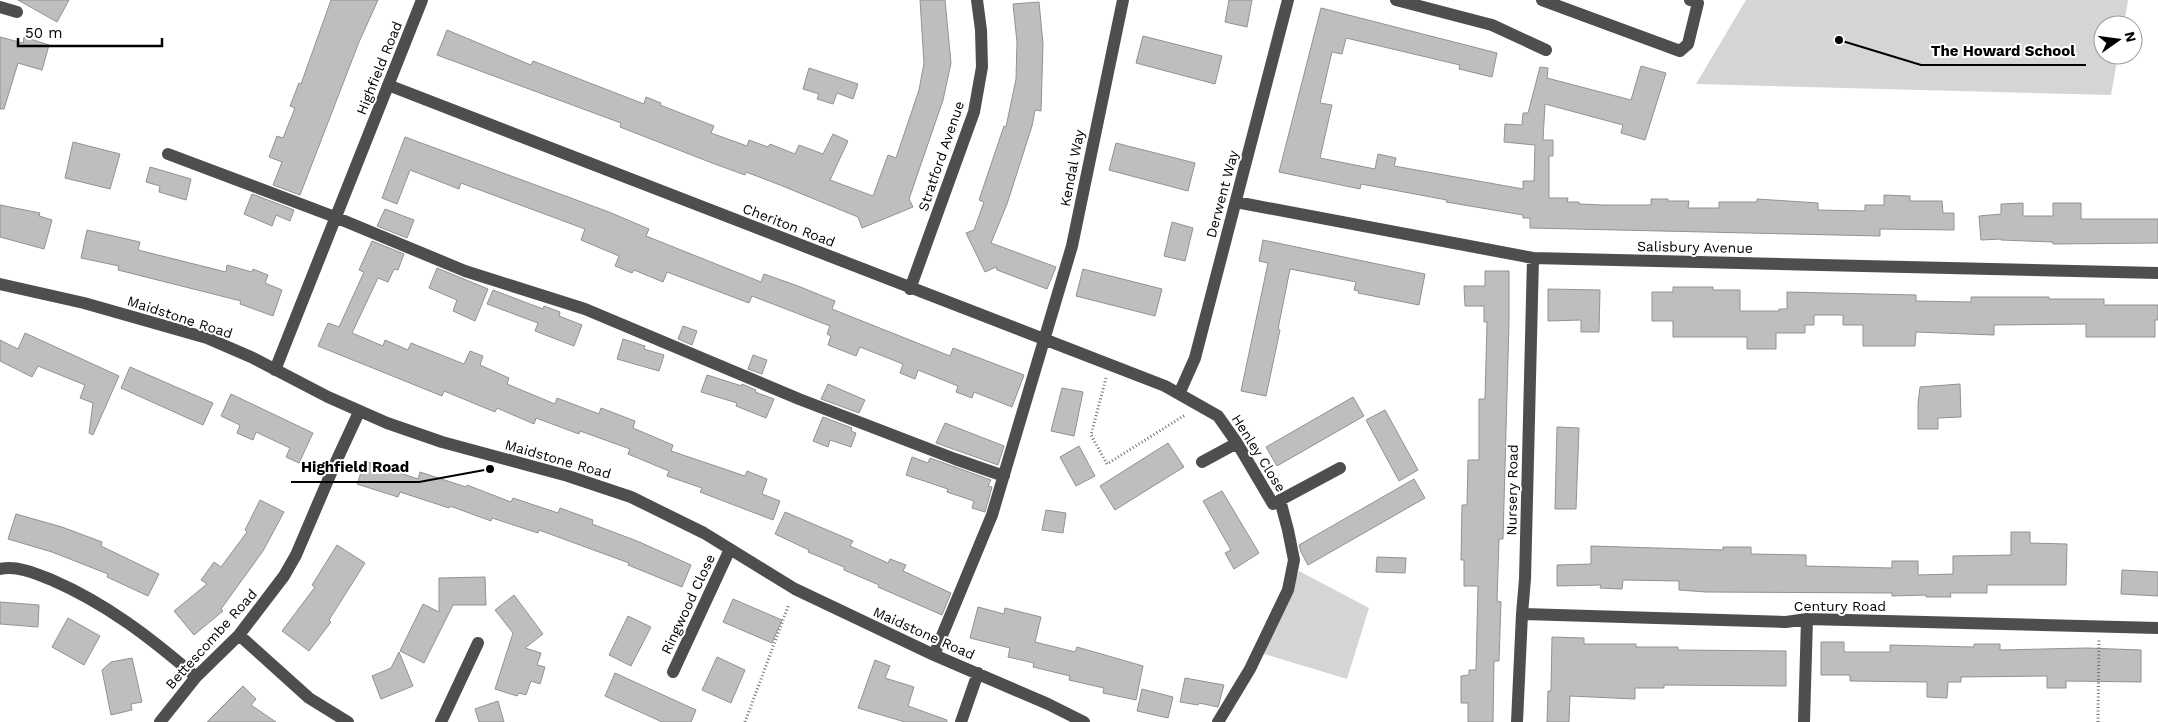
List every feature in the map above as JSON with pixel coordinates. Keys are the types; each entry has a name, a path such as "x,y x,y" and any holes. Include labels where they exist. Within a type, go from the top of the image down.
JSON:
{"street":[{"name":"Highfield Road","path":"275,370 422,0"},
{"name":"Stratford Avenue","path":"910,289 974,112 982,67 981,30 977,0"},
{"name":"Kendal Way","path":"934,655 992,515 1072,246 1123,0"},
{"name":"Derwent Way","path":"1180,394 1195,358 1288,0"},
{"path":"1396,0 1492,25 1546,50"},
{"path":"1542,0 1680,51 1688,44 1698,3 1690,0"},
{"path":"0,7 17,12"},
{"name":"Cheriton Road","path":"388,85 910,289 1165,386 1180,394"},
{"path":"168,154 335,217 465,271 585,309 799,399 954,459 1004,476"},
{"name":"Salisbury Avenue","path":"1236,202 1533,258 2158,273"},
{"name":"Nursery Road","path":"1518,722 1525,580 1533,258"},
{"name":"Maidstone Road","path":"0,284 84,303 185,331 228,346 359,412 442,442 615,491 667,513 795,589 934,655 978,673 1084,722"},
{"name":"Henley Close","path":"1180,394 1218,416 1237,443 1273,504 1340,468"},
{"name":"Bettescombe Road","path":"160,722 196,677 239,635 268,598 296,555 359,412"},
{"path":"1202,462 1237,443"},
{"path":"1218,722 1250,669 1288,590 1294,560 1280,500"},
{"name":"Ringwood Close","path":"673,672 730,549"},
{"path":"0,569 21,570 39,575 91,599 139,629 196,677"},
{"name":"Century Road","path":"1522,614 1786,622 1807,619 2158,628"},
{"path":"1804,722 1807,619"},
{"path":"239,635 309,698 348,722"},
{"path":"441,722 478,642"},
{"path":"961,722 978,673"}],"path":[{"path":"1110,365 1091,435 1107,464 1200,405"},
{"path":"745,722 795,589"},
{"path":"2098,722 2099,627"}],"shaded area":[{"path":"1746,0 2128,0 2126,15 2093,15 2093,65 2116,65 2111,95 1696,84"},
{"path":"1299,571 1369,608 1347,679 1261,653"}],"building":[{"path":"18,0 69,0 57,22"},
{"path":"331,0 378,0 359,42 300,195 273,185 282,162 269,157 277,136 283,138 295,108 290,106 299,83 301,84"},
{"path":"920,0 945,0 951,63 943,100 909,199 913,207 862,228 858,217 780,185 746,172 745,175 712,163 620,127 621,123 437,55 447,30 531,65 533,61 644,104 646,97 661,103 660,105 714,126 711,133 747,146 749,140 768,147 770,144 795,154 799,145 823,154 833,134 848,141 830,180 873,196 888,155 896,158 919,90 924,63"},
{"path":"1229,0 1252,0 1247,27 1225,22"},
{"path":"1039,2 1043,44 1041,111 1035,110 1032,126 1007,204 991,243 1056,267 1047,289 997,270 996,267 985,272 966,233 974,230 984,202 979,200 1004,126 1006,127 1016,79 1017,42 1013,4"},
{"path":"1321,8 1497,53 1492,77 1459,69 1460,65 1346,38 1342,54 1332,52 1320,103 1332,105 1320,158 1375,169 1378,154 1396,158 1394,166 1523,189 1523,181 1534,181 1535,145 1504,142 1505,124 1522,125 1523,113 1528,113 1540,67 1548,68 1547,78 1631,100 1641,66 1666,73 1645,140 1621,133 1623,125 1545,104 1543,140 1553,140 1553,156 1549,156 1549,198 1568,198 1567,202 1602,205 1651,205 1651,199 1668,199 1668,201 1689,201 1688,208 1719,208 1719,202 1757,202 1757,199 1818,203 1818,210 1865,211 1865,205 1884,205 1884,195 1910,196 1910,201 1942,201 1943,213 1954,213 1954,230 1880,229 1880,236 1530,228 1530,218 1523,218 1523,215 1446,202 1447,200 1361,184 1360,189 1279,172"},
{"path":"1143,36 1222,56 1215,84 1136,63"},
{"path":"0,37 23,43 24,37 49,45 42,70 18,63 4,109 0,109"},
{"path":"809,68 858,84 853,99 837,93 833,104 817,99 819,94 803,89"},
{"path":"405,137 609,212 649,229 646,236 761,282 764,274 798,286 835,301 832,309 950,356 953,348 1024,375 1012,407 974,392 972,398 956,392 958,386 918,370 915,379 900,373 903,364 860,347 856,356 828,345 831,336 827,334 830,326 752,296 749,303 667,272 663,282 634,270 632,273 615,266 619,256 581,240 585,229 461,183 459,189 410,170 397,204 382,198"},
{"path":"73,142 120,154 110,189 65,178"},
{"path":"1116,143 1195,163 1188,191 1109,170"},
{"path":"150,167 191,179 186,200 159,192 160,186 146,182"},
{"path":"252,194 294,210 290,221 276,215 272,226 244,214"},
{"path":"2023,203 2023,216 2053,216 2053,203 2081,203 2081,219 2158,219 2158,243 2053,244 2053,242 2001,239 1981,240 1979,216 2001,214 2001,204"},
{"path":"0,205 40,213 39,216 52,220 44,249 0,237"},
{"path":"385,209 414,220 407,238 377,226"},
{"path":"1172,222 1193,228 1185,261 1164,256"},
{"path":"87,230 140,242 138,250 226,272 227,265 252,272 253,269 268,275 265,283 282,290 273,316 240,304 241,301 118,270 119,266 81,258"},
{"path":"1263,240 1425,274 1419,305 1358,293 1359,291 1354,290 1356,282 1290,269 1278,329 1280,330 1266,396 1241,391 1268,263 1259,261"},
{"path":"372,241 404,254 398,270 394,269 388,282 378,278 352,333 383,346 385,340 408,350 411,343 464,364 470,351 483,356 480,365 509,378 507,384 555,404 557,398 599,414 601,408 635,421 633,428 673,445 671,451 745,476 747,471 767,479 762,494 780,501 773,520 700,492 702,488 667,476 669,471 628,454 630,449 580,431 579,434 536,418 534,424 497,408 495,412 444,391 442,396 318,346 328,323 339,327 364,272 359,270"},
{"path":"437,268 488,289 475,321 453,311 457,300 429,288"},
{"path":"1083,269 1162,289 1155,316 1076,296"},
{"path":"1485,271 1509,271 1503,539 1499,539 1497,601 1501,602 1499,661 1494,661 1493,722 1468,722 1468,703 1461,703 1461,676 1469,675 1469,670 1476,670 1478,586 1464,586 1464,560 1461,560 1462,505 1467,505 1468,460 1479,460 1479,399 1485,399 1487,322 1484,322 1484,306 1465,306 1464,286 1485,286"},
{"path":"1673,287 1713,287 1713,290 1740,290 1740,311 1779,311 1779,309 1787,309 1787,292 1916,295 1916,301 1971,302 1971,297 2049,297 2049,299 2104,299 2104,305 2158,305 2158,320 2155,320 2155,337 2086,337 2086,324 1994,325 1994,335 1916,332 1915,346 1863,346 1863,325 1843,325 1843,315 1814,315 1814,325 1805,325 1805,333 1776,333 1776,349 1747,349 1747,337 1673,337 1673,321 1652,321 1652,292 1673,292"},
{"path":"1548,289 1600,290 1599,332 1581,332 1581,320 1548,321"},
{"path":"493,290 543,309 544,306 560,312 559,316 582,325 574,346 535,331 538,323 487,304"},
{"path":"683,326 697,331 692,345 678,339"},
{"path":"25,333 119,376 93,435 89,433 93,403 80,398 85,385 38,366 32,377 0,361 0,340 18,349"},
{"path":"623,339 645,346 644,349 664,355 659,371 617,359"},
{"path":"753,355 767,360 762,374 748,369"},
{"path":"130,367 213,403 203,425 121,388"},
{"path":"707,375 742,386 742,384 756,390 755,392 774,399 766,418 736,406 737,403 701,392"},
{"path":"828,384 865,400 859,413 821,399"},
{"path":"1960,384 1961,417 1938,418 1938,429 1918,429 1920,387"},
{"path":"1062,388 1083,392 1074,436 1051,431"},
{"path":"231,394 313,433 299,463 286,457 290,448 256,432 253,440 237,433 240,425 221,416"},
{"path":"1353,397 1364,416 1277,466 1266,447"},
{"path":"1385,410 1418,470 1399,481 1366,420"},
{"path":"823,417 852,428 851,431 856,433 851,447 830,440 828,447 813,441"},
{"path":"945,423 1004,446 998,465 936,443"},
{"path":"1557,427 1579,428 1576,509 1555,509"},
{"path":"1168,443 1184,467 1115,510 1100,486"},
{"path":"1079,446 1095,476 1076,486 1060,457"},
{"path":"912,457 928,463 930,458 991,480 988,486 992,487 985,512 972,508 974,501 947,492 948,489 906,475"},
{"path":"365,461 418,479 420,472 466,487 467,485 511,502 513,498 558,513 560,508 593,520 592,524 637,541 691,565 682,587 628,565 629,563 539,530 538,533 492,518 491,521 450,506 449,508 400,492 398,497 357,484"},
{"path":"1414,479 1425,498 1308,565 1299,545"},
{"path":"1222,491 1259,553 1234,569 1225,553 1231,550 1203,501"},
{"path":"260,500 284,512 263,551 221,609 223,611 194,635 174,611 207,584 201,580 214,562 221,567 247,532 245,530"},
{"path":"1046,510 1066,513 1063,533 1042,530"},
{"path":"785,512 853,541 850,546 888,563 890,559 906,565 903,571 951,593 942,615 878,587 879,585 844,570 844,567 808,552 809,550 775,534"},
{"path":"16,514 62,527 102,542 101,546 159,574 148,596 107,577 108,574 52,552 8,539"},
{"path":"2011,532 2030,532 2030,543 2067,544 2066,585 1987,585 1987,593 1950,593 1951,597 1926,597 1926,595 1892,596 1892,593 1706,592 1679,590 1679,581 1623,580 1622,589 1600,588 1601,585 1557,586 1557,565 1591,564 1591,546 1723,550 1723,547 1751,547 1751,554 1806,555 1806,566 1892,568 1892,561 1918,561 1918,575 1953,574 1953,556 2011,555"},
{"path":"337,545 365,563 329,620 331,622 309,651 282,631 315,587 312,585"},
{"path":"1377,557 1406,558 1405,573 1376,572"},
{"path":"2122,570 2158,572 2158,596 2121,594"},
{"path":"485,577 486,605 453,605 424,663 400,651 423,604 439,612 439,578"},
{"path":"514,595 543,634 525,648 541,653 537,665 545,667 540,684 531,681 526,695 519,693 517,696 495,689 513,633 495,610"},
{"path":"733,599 782,620 772,643 723,622"},
{"path":"0,602 39,605 38,627 0,624"},
{"path":"978,607 1004,614 1005,608 1041,617 1035,642 1075,652 1077,647 1143,666 1136,700 1103,693 1104,688 1069,680 1070,676 1033,667 1034,663 1008,657 1010,648 970,638"},
{"path":"628,616 651,627 631,666 609,655"},
{"path":"68,618 100,636 84,665 52,647"},
{"path":"1552,637 1584,638 1584,644 1636,644 1636,647 1678,647 1678,650 1786,651 1786,686 1664,685 1664,688 1635,688 1635,699 1570,696 1569,722 1547,722 1548,691 1551,691"},
{"path":"1821,642 1844,642 1844,652 1890,652 1890,645 1974,647 1974,644 2000,644 2000,650 2087,648 2141,650 2141,682 2066,681 2066,688 2047,688 2047,676 1961,677 1961,682 1948,682 1947,698 1927,697 1927,682 1850,681 1850,675 1821,675"},
{"path":"399,652 413,686 381,699 372,676 391,668"},
{"path":"717,657 745,670 731,703 702,690"},
{"path":"132,658 142,702 131,704 132,710 111,715 102,670 111,662"},
{"path":"875,660 890,666 885,678 914,687 908,706 947,720 947,722 905,722 858,708"},
{"path":"615,673 696,710 691,722 662,722 605,696"},
{"path":"1185,678 1224,685 1218,707 1180,702"},
{"path":"243,686 256,699 251,705 276,722 207,722"},
{"path":"1142,689 1173,697 1168,718 1137,711"},
{"path":"498,701 504,722 479,722 475,709"}],"place":[{"name":"The Howard School","path":"1839,40"},
{"name":"Highfield Road","path":"490,469"}]}
